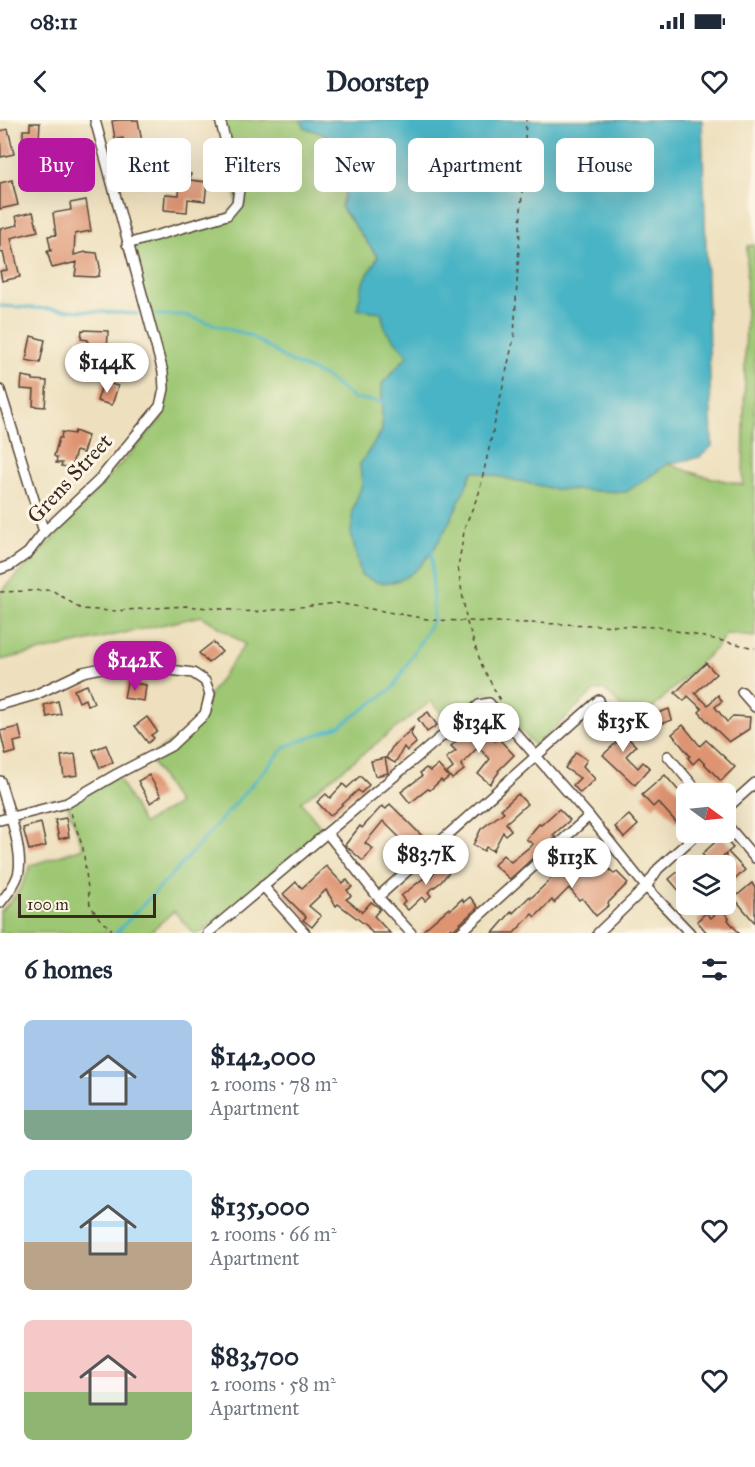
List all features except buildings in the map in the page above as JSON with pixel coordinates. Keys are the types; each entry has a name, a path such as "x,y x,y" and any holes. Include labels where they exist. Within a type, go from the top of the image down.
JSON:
{"street":[{"path":"95,120 128,244 227,215 237,203 239,190 220,120"},
{"name":"Grens Street","path":"0,569 11,565 28,553 44,532 98,481 160,406 164,389 163,372 128,244"},
{"path":"0,390 1,401 44,532"},
{"path":"0,705 35,695 83,672 111,666 193,673 205,681 210,694 205,714 196,725 171,746 67,803 5,819"},
{"path":"742,692 755,707"},
{"path":"378,897 599,700"},
{"path":"208,933 479,705 489,703 589,816 646,887 690,933"},
{"path":"668,756 691,783"},
{"path":"0,782 5,819 16,836 20,857 18,874 0,903"},
{"path":"736,800 755,783"},
{"path":"460,933 589,816"},
{"path":"327,833 378,897 411,933"},
{"path":"736,836 755,858"},
{"path":"599,933 646,887 658,869 687,843"},
{"path":"263,886 305,933"}],"path":[{"path":"505,707 493,690 482,666 467,623 458,568 465,526 479,493 514,338 526,120"},
{"path":"0,592 52,590 81,609 112,611 186,606 255,612 337,603 433,620 467,623 658,627 755,648"},
{"path":"67,803 83,848 90,905 101,921 111,928 111,933"}],"green space":[{"path":"220,120 301,120 305,128 329,138 314,138 314,192 345,192 341,207 378,257 363,283 381,312 386,331 409,355 382,384 382,431 360,464 362,485 353,509 450,519 473,471 555,489 626,492 668,464 700,475 743,485 747,246 755,245 755,637 726,634 716,648 637,723 604,689 594,691 535,746 486,692 449,722 431,701 301,802 322,829 201,933 193,933 174,911 149,933 0,933 0,911 19,890 31,865 83,848 67,803 117,774 143,824 178,804 149,757 196,725 210,694 245,644 202,616 0,660 0,593 164,416 160,406 164,389 127,244 227,215 237,204 235,192 302,192 302,138 224,138"}],"water":[{"path":"301,120 702,120 712,446 700,457 668,464 626,492 555,489 473,471 438,543 426,560 412,573 396,581 378,582 361,575 351,534 353,509 362,485 360,464 382,431 382,384 408,355 386,331 381,312 357,309 363,283 378,257 341,207 345,192 396,192 396,138 329,138 305,128"}],"waterway":[{"path":"0,306 138,314"},
{"path":"155,315 184,315 251,336 289,361 326,377 352,398 382,402"},
{"path":"116,933 181,865 285,747 340,726 393,688 433,620 432,552"}]}
